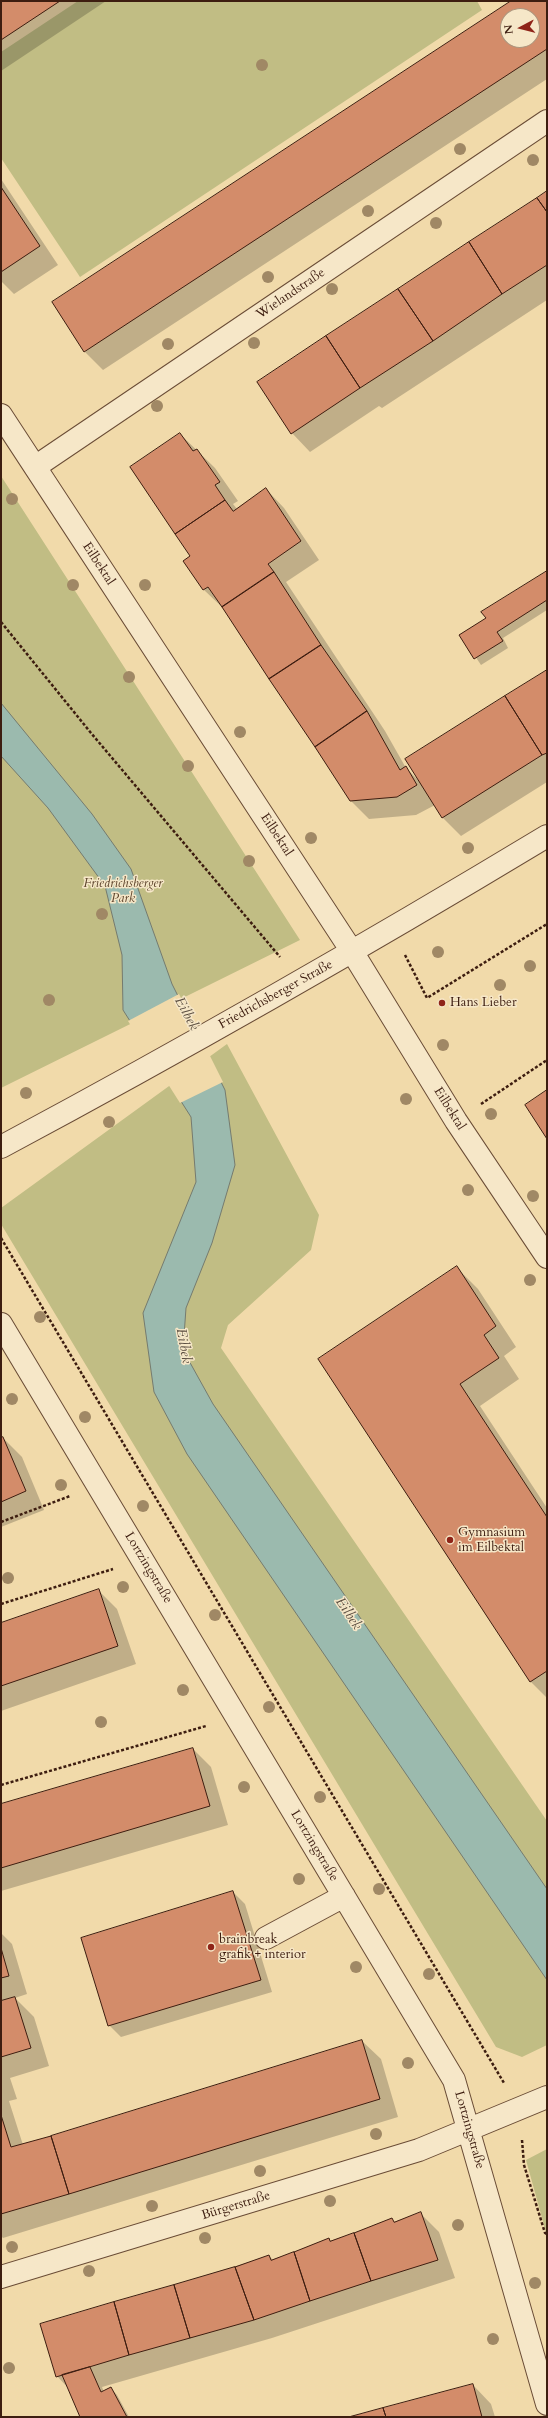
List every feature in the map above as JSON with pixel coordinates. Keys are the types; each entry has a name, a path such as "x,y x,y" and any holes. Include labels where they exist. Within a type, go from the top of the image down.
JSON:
{"street":[{"name":"Wielandstraße","path":"35,467 547,121"},
{"name":"Eilbektal","path":"1,416 353,953 456,1121 547,1257"},
{"name":"Friedrichsberger Straße","path":"1,1147 138,1074 224,1024 353,953 547,836"},
{"name":"Lortzingstraße","path":"1,1324 454,2080 470,2130 547,2404"},
{"path":"266,1938 344,1896"},
{"name":"Bürgerstraße","path":"1,2278 419,2150 547,2097"}],"path":[{"path":"1,622 91,732 301,982"},
{"path":"391,930 427,998 547,924"},
{"path":"456,1121 547,1060"},
{"path":"1,1238 520,2108 524,2165 545,2233 547,2234"},
{"path":"1,1522 98,1486"},
{"path":"1,1604 142,1559"},
{"path":"1,1785 237,1718"}],"green space":[{"path":"78,1 477,1 482,10 80,277 1,158 1,52"},
{"name":"Friedrichsberger Park","path":"1,476 300,940 1,1088"},
{"path":"227,1044 319,1215 311,1250 228,1325 221,1348 547,1821 547,2045 522,2057 496,2047 1,1224 1,1208"},
{"path":"547,2149 547,2236 526,2160"}],"water":[{"name":"Eilbek","path":"1,703 92,814 131,869 172,984 225,1090 235,1165 212,1243 186,1308 183,1350 213,1404 547,1889 547,1980 187,1454 154,1392 143,1313 196,1182 191,1117 123,1010 122,955 105,886 48,808 1,756"}],"pier":[{"path":"179,994 223,1082 180,1103 128,1021"}],"building":[{"path":"1,1 60,1 1,40"},
{"path":"511,1 547,1 547,49 84,352 52,302 500,8 500,48 540,48 540,8 500,8"},
{"path":"1,187 40,246 1,272"},
{"path":"547,191 547,212 537,198"},
{"path":"537,198 547,212 547,265 502,294 469,242"},
{"path":"469,242 502,294 433,341 398,289"},
{"path":"398,289 433,341 360,388 326,336"},
{"path":"326,336 360,388 291,434 257,382"},
{"path":"180,433 193,451 197,449 220,482 215,485 225,500 175,534 130,467"},
{"path":"266,488 301,541 268,564 274,572 222,607 208,587 203,590 183,561 190,556 175,534 225,500 233,511"},
{"path":"547,571 547,600 497,632 503,641 474,659 459,635 486,618 481,612"},
{"path":"274,572 321,645 269,679 222,607"},
{"path":"321,645 367,711 315,747 269,679"},
{"path":"547,670 547,753 542,755 505,696"},
{"path":"505,696 542,755 442,818 405,759"},
{"path":"367,711 400,770 406,766 417,785 397,797 350,801 315,747"},
{"path":"547,1090 547,1139 525,1105"},
{"path":"457,1266 496,1326 484,1335 499,1358 460,1384 547,1517 547,1671 530,1682 318,1359"},
{"path":"3,1437 26,1491 1,1502 1,1438"},
{"path":"99,1589 118,1646 1,1686 1,1623"},
{"path":"193,1748 210,1806 1,1868 1,1804"},
{"path":"233,1891 261,1980 108,2026 81,1938"},
{"path":"1,1948 9,1976 1,1978"},
{"path":"15,1997 31,2048 1,2057 1,2001"},
{"path":"362,2040 380,2099 69,2194 51,2136"},
{"path":"1,2115 11,2147 51,2136 69,2194 1,2214"},
{"path":"421,2212 438,2260 371,2281 354,2233 392,2218 394,2222"},
{"path":"354,2233 371,2281 310,2301 294,2252 329,2238 330,2241"},
{"path":"294,2252 310,2301 254,2320 235,2267 269,2255 271,2260"},
{"path":"235,2267 254,2320 190,2338 174,2285"},
{"path":"174,2285 190,2338 129,2355 114,2302"},
{"path":"114,2302 129,2355 56,2377 40,2324"},
{"path":"90,2367 101,2392 111,2387 127,2417 80,2417 62,2375"},
{"path":"473,2384 482,2417 386,2417 383,2408"},
{"path":"383,2408 386,2417 349,2417"}],"place":[{"name":"Hans Lieber","path":"442,1003"},
{"name":"Gymnasium im Eilbektal","path":"450,1540"},
{"name":"brainbreak grafik + interior","path":"211,1947"}]}
